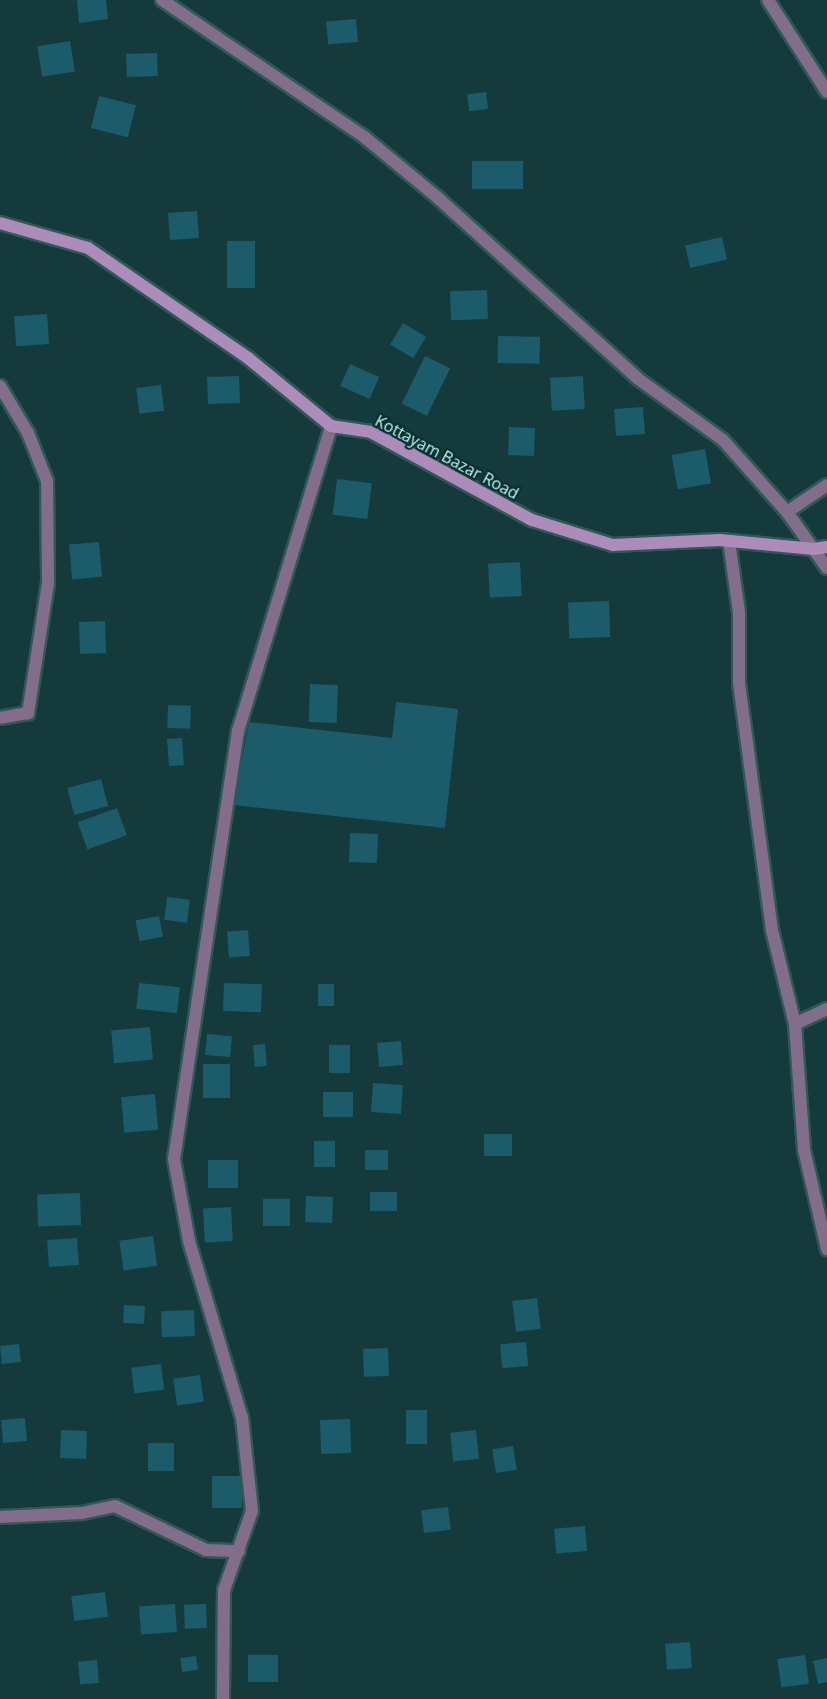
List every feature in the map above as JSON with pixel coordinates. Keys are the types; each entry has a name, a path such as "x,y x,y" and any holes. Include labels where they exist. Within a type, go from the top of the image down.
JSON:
{"main road":[{"path":"0,223 88,248 248,358 332,426"},
{"name":"Kottayam Bazar Road","path":"332,426 371,432 532,520 613,545 729,541 820,548"}],"street":[{"path":"162,0 363,136 437,197 637,378 723,440 820,548 827,568"},
{"path":"768,0 827,92"},
{"path":"0,386 28,433 47,481 48,583 28,713 0,718"},
{"path":"223,1699 224,1590 252,1511 242,1418 189,1241 174,1159 238,731 332,426"},
{"path":"787,512 827,485"},
{"path":"729,541 739,612 739,683 772,930 795,1024 804,1150 827,1249"},
{"path":"795,1024 827,1009"},
{"path":"0,1517 82,1513 115,1506 206,1550 239,1551"}],"building":[{"path":"77,0 106,0 108,19 79,23"},
{"path":"356,19 358,42 328,45 326,22"},
{"path":"70,41 75,72 42,77 37,46"},
{"path":"157,53 158,76 127,77 126,54"},
{"path":"486,92 488,109 469,111 467,94"},
{"path":"99,96 136,105 128,137 91,128"},
{"path":"472,161 523,161 523,189 472,189"},
{"path":"197,211 199,238 170,240 168,213"},
{"path":"722,237 727,259 690,268 685,246"},
{"path":"227,241 255,241 255,288 227,288"},
{"path":"487,290 488,319 451,320 450,291"},
{"path":"47,314 49,344 16,346 14,316"},
{"path":"403,323 426,337 413,358 390,344"},
{"path":"498,336 540,337 540,364 498,363"},
{"path":"425,356 450,368 427,416 402,404"},
{"path":"350,364 379,377 369,399 340,386"},
{"path":"239,376 240,403 208,404 207,377"},
{"path":"583,376 585,409 552,411 550,378"},
{"path":"161,385 164,411 139,414 136,388"},
{"path":"643,407 645,434 616,436 614,409"},
{"path":"509,427 535,428 534,456 508,455"},
{"path":"705,449 711,483 678,489 672,455"},
{"path":"337,479 372,483 367,519 333,515"},
{"path":"99,542 102,577 72,579 69,545"},
{"path":"520,562 522,596 490,598 488,564"},
{"path":"609,601 610,637 569,638 568,602"},
{"path":"105,621 106,653 80,654 79,622"},
{"path":"310,684 338,685 337,723 309,722"},
{"path":"396,702 458,709 445,828 234,805 249,722 392,738"},
{"path":"168,705 191,706 190,729 167,728"},
{"path":"182,738 184,765 169,766 167,739"},
{"path":"101,779 108,806 74,815 67,788"},
{"path":"117,808 127,835 87,850 78,822"},
{"path":"350,833 378,834 377,863 349,862"},
{"path":"167,897 190,900 187,923 164,920"},
{"path":"159,916 163,937 139,941 135,921"},
{"path":"248,930 250,956 229,957 227,931"},
{"path":"139,983 180,987 177,1013 136,1009"},
{"path":"224,983 262,984 261,1012 223,1011"},
{"path":"318,984 334,984 334,1006 318,1006"},
{"path":"150,1027 153,1060 114,1063 111,1030"},
{"path":"207,1034 232,1036 230,1057 205,1055"},
{"path":"401,1041 403,1065 379,1067 377,1043"},
{"path":"265,1044 267,1066 255,1067 253,1045"},
{"path":"329,1045 350,1045 350,1073 329,1073"},
{"path":"203,1064 230,1064 230,1098 203,1098"},
{"path":"373,1083 403,1085 401,1114 371,1112"},
{"path":"323,1092 353,1092 353,1117 323,1117"},
{"path":"155,1094 158,1130 124,1133 121,1097"},
{"path":"484,1134 512,1134 512,1156 484,1156"},
{"path":"314,1141 335,1141 335,1167 314,1167"},
{"path":"365,1150 388,1150 388,1170 365,1170"},
{"path":"208,1160 238,1160 238,1188 208,1188"},
{"path":"370,1192 397,1192 397,1211 370,1211"},
{"path":"80,1193 81,1225 38,1226 37,1195"},
{"path":"306,1196 333,1197 332,1223 305,1222"},
{"path":"263,1199 290,1199 290,1226 263,1226"},
{"path":"231,1207 233,1241 205,1242 203,1208"},
{"path":"153,1236 157,1266 124,1270 119,1241"},
{"path":"77,1238 79,1265 49,1267 47,1240"},
{"path":"537,1298 541,1329 516,1332 512,1301"},
{"path":"124,1305 145,1306 144,1324 123,1323"},
{"path":"194,1310 195,1336 162,1337 161,1311"},
{"path":"526,1342 528,1366 502,1368 500,1344"},
{"path":"19,1344 21,1362 2,1364 0,1346"},
{"path":"388,1348 389,1376 364,1377 363,1349"},
{"path":"161,1364 164,1390 134,1393 131,1368"},
{"path":"200,1375 204,1402 177,1405 173,1379"},
{"path":"406,1410 427,1410 427,1444 406,1444"},
{"path":"25,1418 27,1441 3,1443 1,1420"},
{"path":"350,1419 351,1453 321,1454 320,1420"},
{"path":"61,1430 87,1431 86,1459 60,1458"},
{"path":"476,1430 479,1459 453,1462 450,1433"},
{"path":"148,1443 174,1443 174,1471 148,1471"},
{"path":"513,1446 517,1470 496,1473 492,1449"},
{"path":"212,1476 242,1476 242,1508 212,1508"},
{"path":"448,1507 451,1530 424,1533 421,1510"},
{"path":"585,1526 587,1551 556,1554 554,1529"},
{"path":"105,1592 108,1617 74,1621 71,1596"},
{"path":"175,1604 177,1632 141,1634 139,1607"},
{"path":"206,1604 207,1628 185,1629 184,1605"},
{"path":"690,1642 692,1668 667,1670 665,1644"},
{"path":"248,1655 278,1655 278,1682 248,1682"},
{"path":"805,1655 809,1684 781,1688 777,1659"},
{"path":"196,1656 198,1670 182,1672 180,1658"},
{"path":"827,1658 827,1682 818,1684 813,1661"},
{"path":"97,1660 99,1683 80,1685 78,1662"}]}
